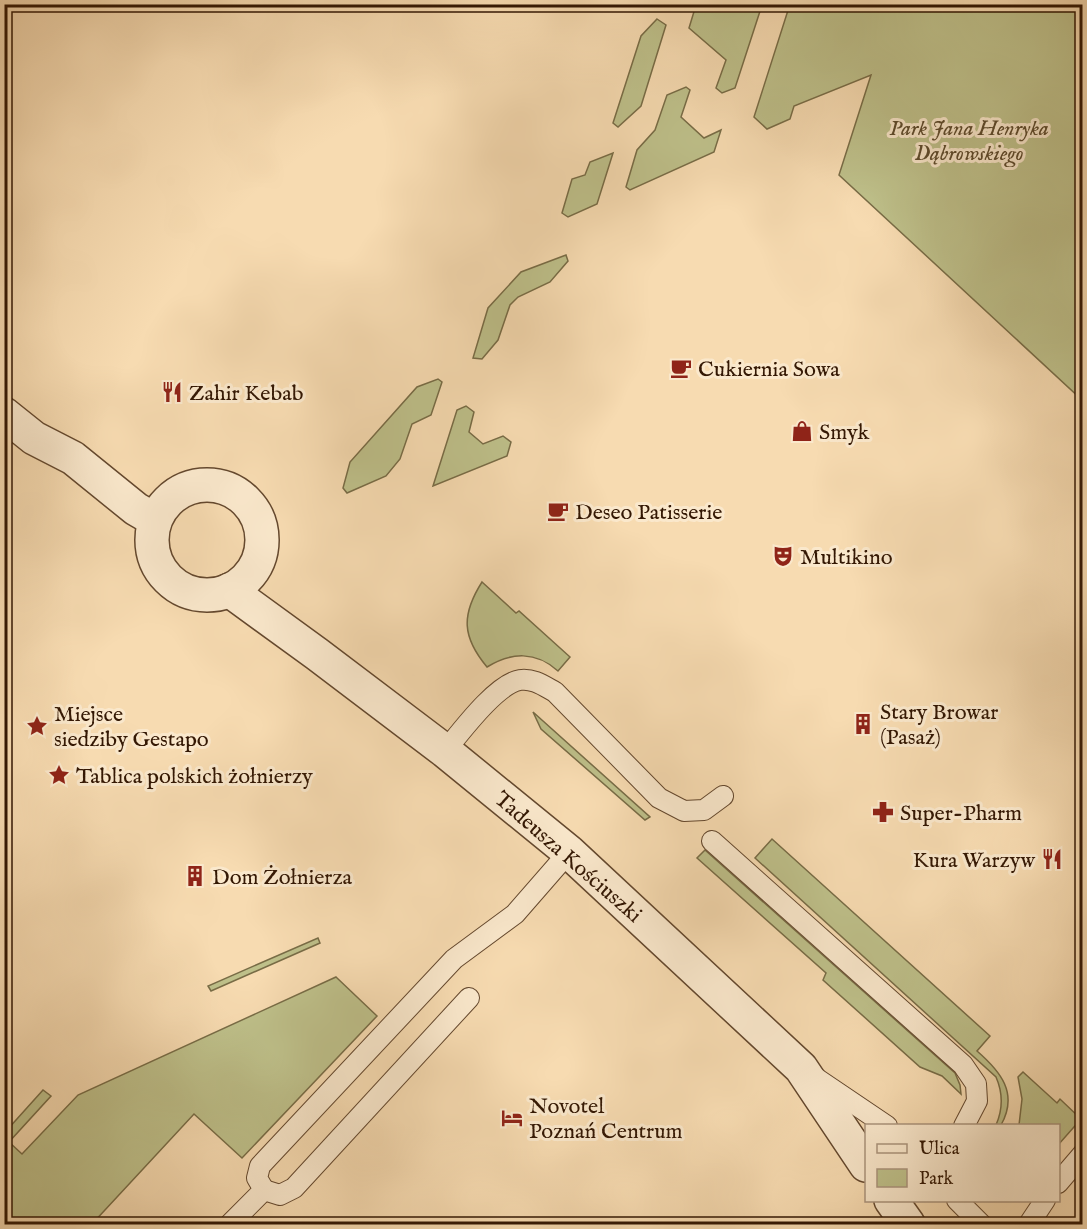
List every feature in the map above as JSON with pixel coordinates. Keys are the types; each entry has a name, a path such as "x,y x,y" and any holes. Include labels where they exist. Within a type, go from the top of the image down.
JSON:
{"street":[{"path":"4,414 34,438 73,458 136,509 155,520"},
{"path":"207,485 229,490 240,496 256,515 262,540 258,560 245,579 229,590 204,595 179,588 163,573 154,554 152,534 155,520 167,502 185,490 207,485"},
{"name":"Tadeusza Kościuszki","path":"229,590 445,751 569,852 801,1068 865,1163"},
{"path":"892,1202 908,1224"}],"lane":[{"path":"445,751 496,694 520,680 537,682 555,692 659,798 684,811 704,810 723,796"},
{"path":"712,841 963,1065 976,1084 977,1101 965,1124"},
{"path":"469,998 294,1188 280,1195 264,1190 257,1178 260,1166 454,959 514,914 569,852"},
{"path":"801,1068 885,1124"},
{"path":"1060,1182 1083,1155"},
{"path":"230,1224 264,1190"},
{"path":"959,1202 981,1224"},
{"path":"1029,1224 1044,1202"}],"green space":[{"name":"Park Jana Henryka Dąbrowskiego","path":"790,4 1082,5 1082,400 839,175 871,75 794,106 790,119 767,129 754,117"},
{"path":"696,5 732,5 741,11 762,5 735,88 722,93 716,88 726,60 689,28"},
{"path":"657,19 666,25 641,106 618,127 613,123 641,36"},
{"path":"686,87 690,90 681,117 704,138 721,130 714,152 630,190 626,187 637,150 655,130 667,95"},
{"path":"613,153 597,204 568,217 562,213 572,179 585,175 590,162"},
{"path":"566,255 568,261 550,282 518,297 510,305 498,340 482,359 473,358 488,308 521,272"},
{"path":"438,379 442,382 431,415 412,424 400,459 386,476 347,493 343,488 350,462 417,387"},
{"path":"466,406 474,412 469,432 483,444 503,436 511,442 507,456 433,486 457,410"},
{"path":"482,582 516,613 519,611 570,657 558,671 541,660 523,656 505,658 487,667 473,646 467,626 470,605"},
{"path":"533,712 650,817 645,820 541,729"},
{"path":"772,839 990,1036 977,1051 993,1066 1004,1084 1008,1103 1001,1124 996,1124 1001,1101 996,1077 755,858"},
{"path":"705,850 955,1073 961,1094 942,1076 920,1067 823,980 826,973 697,858"},
{"path":"318,938 320,943 211,991 208,986"},
{"path":"336,977 377,1016 242,1158 194,1114 92,1224 5,1224 5,1127 7,1130 43,1090 51,1096 9,1142 22,1154 78,1095"},
{"path":"1023,1072 1057,1103 1060,1099 1081,1119 1060,1143 1060,1124 1019,1124 1022,1099 1018,1077"}],"place":[{"name":"Cukiernia Sowa","path":"681,368"},
{"name":"Zahir Kebab","path":"172,392"},
{"name":"Smyk","path":"802,431"},
{"name":"Deseo Patisserie","path":"558,511"},
{"name":"Multikino","path":"783,556"},
{"name":"Stary Browar (Pasaż)","path":"863,724"},
{"name":"Miejsce siedziby Gestapo","path":"37,726"},
{"name":"Tablica polskich żołnierzy","path":"59,775"},
{"name":"Super-Pharm","path":"883,812"},
{"name":"Kura Warzyw","path":"1052,859"},
{"name":"Dom Żołnierza","path":"195,876"},
{"name":"Novotel Poznań Centrum","path":"512,1118"}]}
